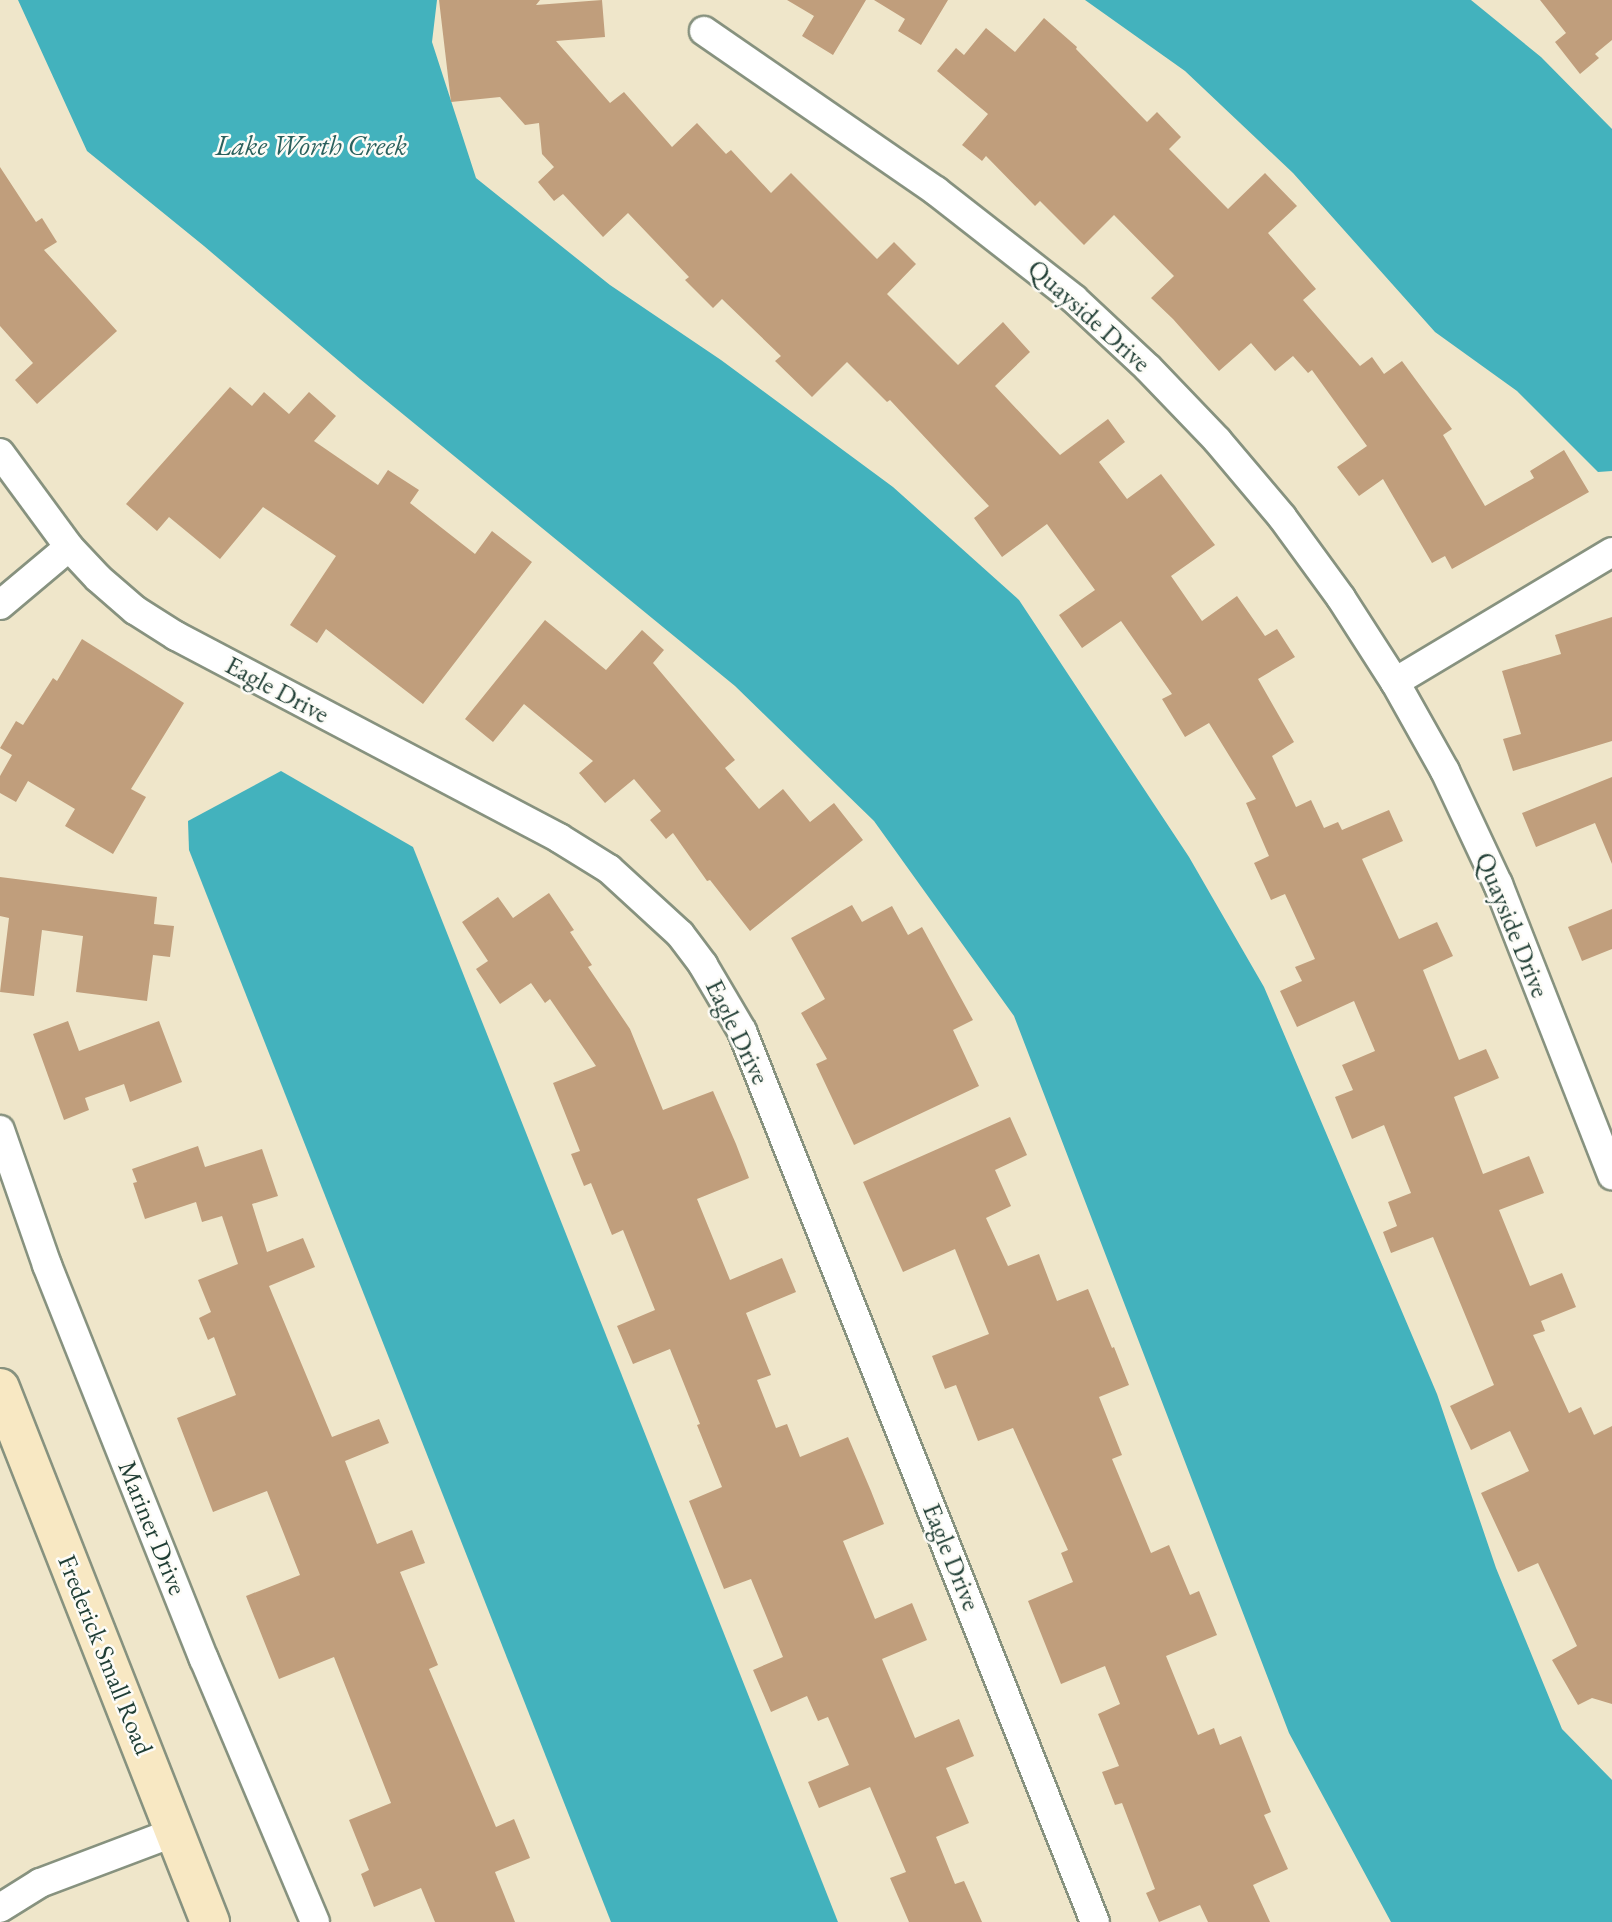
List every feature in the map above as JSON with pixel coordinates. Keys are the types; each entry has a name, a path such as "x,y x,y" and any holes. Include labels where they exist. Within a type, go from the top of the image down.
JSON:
{"street":[{"name":"Quayside Drive","path":"704,32 936,191 1016,251 1148,368 1217,440 1282,517 1341,598 1395,682 1445,771 1498,884 1612,1175"},
{"name":"Eagle Drive","path":"0,453 69,547 99,579 135,610 176,636 559,838 609,869 680,934 703,965 742,1031 1095,1922"},
{"path":"0,605 69,547"},
{"path":"1395,682 1612,552"},
{"name":"Mariner Drive","path":"0,1130 47,1265 204,1659 315,1922"},
{"name":"Frederick Small Road","path":"0,1388 211,1922"},
{"path":"0,1908 40,1884 175,1832"}],"water":[{"name":"Lake Worth Creek","path":"18,0 437,0 432,42 476,178 610,285 721,360 893,487 1019,600 1189,857 1264,987 1437,1394 1496,1568 1562,1729 1612,1780 1612,1922 1391,1922 1289,1733 1014,1016 874,821 735,686 87,151"},
{"path":"1085,0 1471,0 1541,57 1612,129 1612,471 1598,472 1517,391 1435,332 1293,173 1185,71"},
{"path":"281,771 413,847 838,1922 611,1922 189,850 188,821"}],"building":[{"path":"439,0 540,0 536,5 602,0 605,37 556,41 610,103 624,92 672,147 697,123 726,154 731,150 771,193 791,173 877,259 894,242 916,264 887,294 958,365 1003,322 1030,352 995,386 1060,455 1108,419 1125,442 1099,462 1127,499 1161,474 1215,545 1171,576 1202,621 1237,596 1265,636 1277,629 1295,657 1258,679 1294,742 1272,756 1296,807 1311,800 1324,828 1338,822 1342,830 1389,810 1403,841 1362,859 1399,939 1437,922 1453,956 1423,970 1459,1060 1486,1049 1499,1078 1454,1097 1483,1174 1529,1156 1544,1193 1499,1210 1530,1286 1562,1273 1576,1307 1541,1321 1545,1331 1533,1335 1569,1413 1581,1407 1594,1435 1612,1426 1612,1704 1592,1698 1578,1705 1552,1660 1577,1646 1538,1563 1518,1572 1481,1493 1529,1471 1510,1431 1471,1450 1450,1406 1494,1385 1433,1237 1391,1253 1383,1232 1397,1226 1388,1202 1411,1193 1384,1125 1352,1139 1335,1097 1353,1090 1342,1065 1375,1051 1354,1001 1297,1027 1280,991 1302,981 1295,967 1315,959 1285,894 1271,900 1254,863 1269,856 1246,803 1256,799 1209,723 1185,737 1162,699 1172,694 1121,621 1082,648 1059,615 1095,590 1047,524 1002,557 974,518 989,506 890,400 887,402 847,362 812,397 775,361 781,356 722,299 713,308 685,280 689,277 628,213 603,237 563,194 554,201 538,182 554,167 542,154 539,123 525,125 500,97 451,102"},
{"path":"787,0 866,0 833,55 802,36 814,16"},
{"path":"874,0 948,0 921,45 898,31 905,19"},
{"path":"1540,0 1612,0 1612,40 1595,54 1599,58 1580,74 1555,42 1566,33"},
{"path":"1044,18 1077,47 1147,122 1157,112 1181,137 1169,149 1228,209 1265,173 1297,206 1268,233 1316,289 1303,300 1360,366 1372,357 1384,374 1402,361 1452,429 1443,435 1485,506 1534,478 1530,471 1564,450 1589,492 1452,569 1445,556 1432,563 1383,479 1359,496 1337,467 1367,446 1312,370 1308,373 1293,356 1275,371 1251,343 1219,371 1151,298 1174,276 1114,215 1084,245 1040,201 1035,206 986,156 982,161 962,145 988,114 937,71 956,48 964,55 986,28 1015,52"},
{"path":"0,167 36,222 42,218 57,242 44,250 117,331 37,404 15,380 33,363 0,326"},
{"path":"230,387 252,406 264,392 289,414 309,392 336,416 314,441 378,485 388,470 419,490 410,503 475,554 492,531 532,562 423,704 326,629 317,643 290,625 336,556 263,507 220,559 169,517 157,531 126,504"},
{"path":"1612,617 1612,741 1513,771 1503,739 1521,734 1502,671 1561,654 1555,635"},
{"path":"545,620 606,670 642,630 664,650 653,663 735,760 725,768 759,809 783,789 810,822 834,803 863,840 750,931 710,880 707,881 673,833 666,839 650,820 661,811 634,779 605,803 579,773 593,761 524,704 493,742 465,719"},
{"path":"82,639 184,703 131,789 146,797 113,854 65,826 75,809 28,781 16,802 0,793 0,776 12,755 0,748 16,721 23,725 53,678 57,681"},
{"path":"1612,777 1612,864 1595,823 1536,847 1522,813"},
{"path":"0,877 157,897 154,924 174,926 170,957 153,955 147,1001 76,992 83,936 42,930 34,996 0,992 9,918 0,916"},
{"path":"549,893 574,930 570,932 592,965 588,967 630,1029 663,1110 713,1091 736,1144 749,1178 697,1199 730,1280 782,1258 796,1292 746,1313 771,1375 757,1380 776,1428 787,1424 800,1457 848,1437 871,1491 884,1524 843,1541 875,1619 912,1603 927,1640 882,1659 915,1738 959,1719 974,1756 946,1768 969,1823 936,1837 955,1884 964,1881 982,1922 909,1922 890,1878 906,1872 870,1787 819,1808 808,1782 849,1765 828,1717 818,1721 807,1696 771,1712 753,1670 783,1657 751,1579 724,1589 689,1501 722,1487 697,1425 700,1424 670,1349 633,1364 617,1326 655,1310 623,1230 612,1235 591,1183 584,1186 571,1154 580,1151 553,1083 596,1066 550,999 545,1003 531,983 500,1004 476,969 488,961 462,922 498,897 513,918"},
{"path":"852,905 862,922 892,906 908,935 922,927 973,1020 953,1030 979,1086 854,1145 816,1064 827,1059 801,1013 825,999 791,938"},
{"path":"1612,909 1612,949 1582,961 1568,927"},
{"path":"68,1021 79,1051 159,1021 182,1082 130,1102 124,1084 85,1098 89,1110 64,1120 33,1034"},
{"path":"1010,1117 1027,1155 995,1170 1011,1206 986,1218 1008,1266 1039,1254 1057,1301 1088,1289 1112,1348 1114,1347 1129,1385 1099,1397 1122,1455 1112,1459 1151,1553 1169,1545 1190,1595 1199,1591 1217,1635 1166,1656 1198,1735 1214,1728 1220,1745 1241,1736 1271,1812 1264,1815 1288,1869 1253,1885 1270,1922 1208,1922 1200,1905 1159,1922 1146,1893 1155,1889 1122,1803 1115,1805 1102,1772 1119,1766 1098,1714 1120,1704 1105,1666 1061,1684 1028,1601 1073,1582 1061,1553 1068,1550 1013,1428 978,1441 956,1385 945,1389 932,1356 989,1334 955,1249 903,1272 863,1182"},
{"path":"198,1146 205,1167 262,1149 278,1196 252,1204 267,1252 303,1238 315,1267 269,1286 332,1437 379,1419 389,1443 345,1461 377,1544 412,1530 425,1563 400,1572 438,1665 429,1669 496,1827 514,1819 530,1858 495,1872 515,1922 435,1922 421,1888 374,1907 361,1874 369,1870 349,1820 391,1803 334,1657 279,1679 246,1596 300,1575 267,1491 213,1512 177,1418 236,1395 214,1337 208,1340 199,1318 211,1312 198,1280 238,1264 222,1216 202,1222 196,1202 145,1219 133,1183 137,1182 132,1169"}]}
